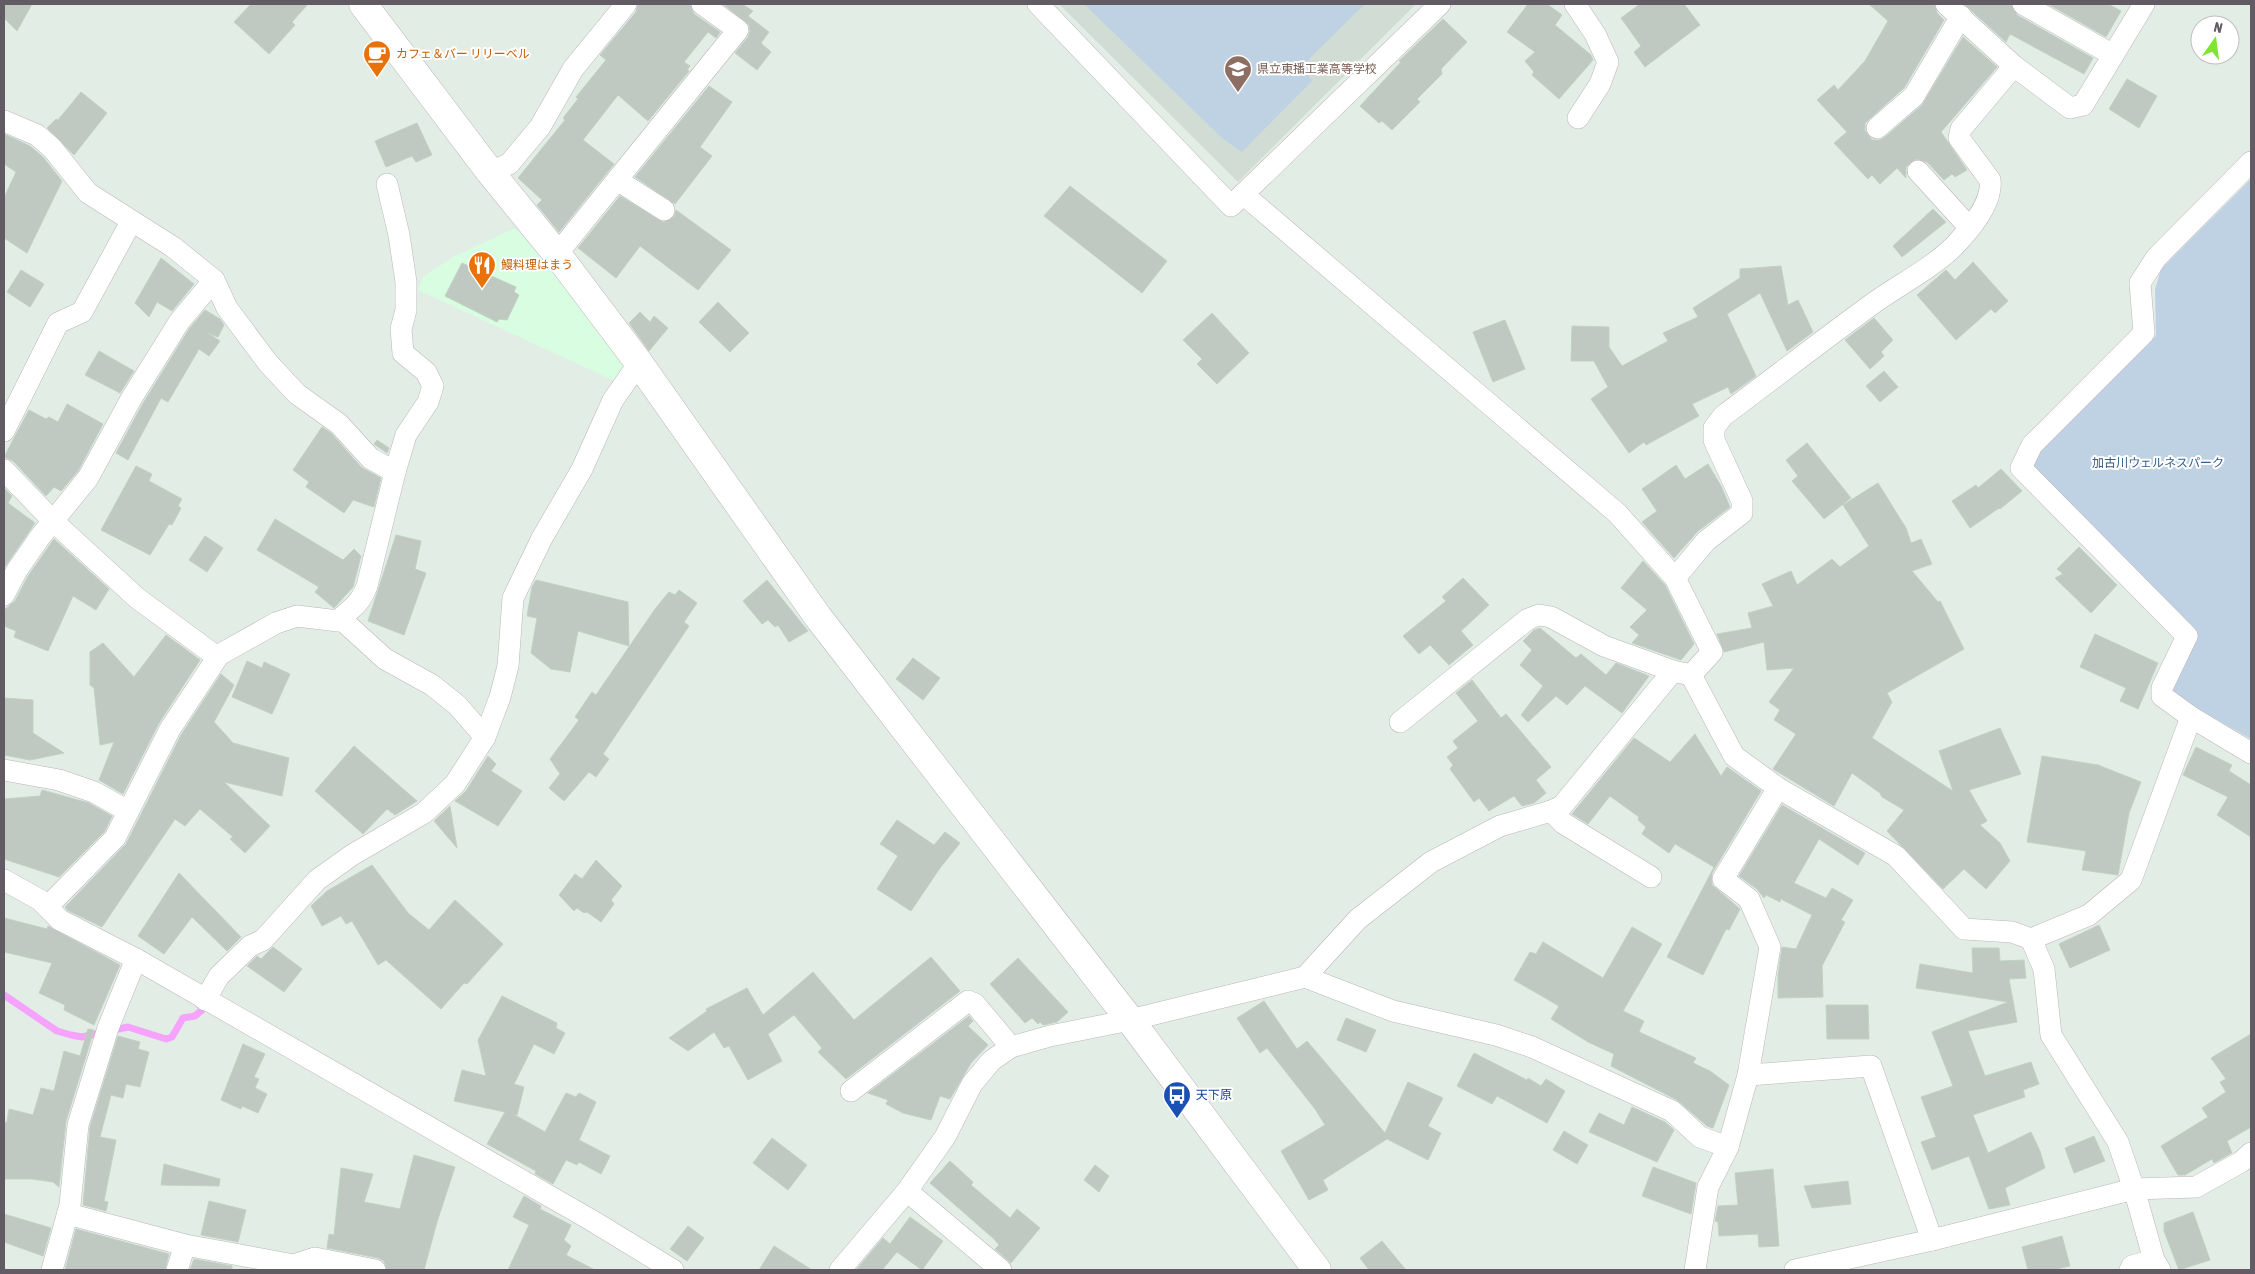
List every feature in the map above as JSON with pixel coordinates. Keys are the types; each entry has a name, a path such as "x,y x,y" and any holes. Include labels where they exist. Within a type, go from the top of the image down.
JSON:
{"street":[{"path":"363,4 490,172 557,254 639,363 818,617 1130,1020 1317,1270"},
{"path":"490,172 509,164 540,127 573,69 626,4"},
{"path":"557,254 738,30 702,4"},
{"path":"1038,4 1231,206 1440,4"},
{"path":"1574,4 1595,34 1608,62 1600,84 1578,118"},
{"path":"2023,4 2113,55"},
{"path":"1877,128 1914,96 1954,10 2014,66 2070,108 2083,105 2140,5"},
{"path":"1675,578 1706,541 1742,513 1742,501 1714,440 1714,428 1723,416 1868,308 1940,258 1958,243 1970,227 1989,196 1991,188 1990,180 1959,138 1961,129 2014,66"},
{"path":"4,121 37,135 52,148 88,193 173,248 214,280 227,308 268,363 297,394 339,424 370,458 395,472"},
{"path":"2251,162 2156,258 2140,283 2144,333 2032,445 2021,468 2187,636 2162,688 2162,696 2191,717 2251,753"},
{"path":"1918,171 1970,227"},
{"path":"617,180 664,210"},
{"path":"47,907 115,838 170,729 219,655 281,615 338,621 352,611 362,597 367,586 406,435 428,402 433,386 426,372 403,353 401,329 406,310 406,282 400,235 387,184"},
{"path":"840,1270 907,1190 945,1137 972,1084 990,1061 1011,1047 1050,1036 1130,1020 1305,977 1358,920 1431,862 1500,826 1551,812 1562,806 1682,673 1712,652 1675,578 1617,512 1243,194"},
{"path":"4,431 58,323 82,312 131,222"},
{"path":"4,595 17,570 88,478 131,399 179,322 214,280"},
{"path":"205,1000 219,976 250,946 263,940 317,880 352,855 424,813 455,784 485,737 500,697 508,666 513,598 542,538 582,469 613,400 639,363"},
{"path":"4,470 54,522 137,598 213,654 219,655"},
{"path":"1400,722 1528,619 1539,615 1551,617 1604,646 1682,673 1734,756 1778,788 1896,856 1964,929 2012,932 2031,939 2089,915 2131,880 2191,717"},
{"path":"340,618 385,659 432,685 457,705 485,737"},
{"path":"4,770 59,780 94,792 128,812"},
{"path":"1694,1270 1708,1187 1728,1147 1748,1075 1770,947 1749,898 1724,879 1778,788"},
{"path":"1551,812 1563,823 1651,877"},
{"path":"4,880 33,896 60,920 136,959 591,1220 673,1270"},
{"path":"2031,939 2044,969 2051,1035 2118,1142 2157,1265 2132,1266 2130,1270"},
{"path":"52,1270 68,1214 75,1170 78,1125 107,1032 136,959"},
{"path":"1305,977 1393,1011 1496,1035 1532,1047 1672,1111 1700,1137 1728,1147"},
{"path":"851,1091 968,1001 975,1004 1011,1047"},
{"path":"1748,1075 1871,1066 1932,1240"},
{"path":"1796,1270 1932,1240 2134,1189 2196,1187 2241,1162 2251,1153"},
{"path":"907,1190 1001,1270"},
{"path":"68,1214 185,1245 294,1265 314,1258 375,1270"},
{"path":"177,1270 185,1245"}],"shaded area":[{"name":"県立東播工業高等学校","path":"1059,4 1416,4 1238,182"},
{"path":"515,228 548,264 630,372 619,383 418,290 423,277 453,257"}],"green space":[{"name":"県立東播工業高等学校","path":"1084,4 1365,4 1302,66 1312,81 1242,152 1222,138"},
{"name":"加古川ウェルネスパーク","path":"2251,179 2251,739 2175,696 2169,681 2194,632 2033,469 2037,451 2156,336 2155,289 2161,269"}],"building":[{"path":"4,4 32,4 17,31 4,18"},
{"path":"251,4 308,4 292,22 295,25 269,54 234,22"},
{"path":"638,4 690,4 694,14 720,32 716,38 708,32 684,62 690,66 687,70 689,71 648,121 618,95 583,140 614,164 559,232 537,205 542,200 518,178 565,120 563,118 578,99 576,97 606,60 600,55 636,12"},
{"path":"723,4 742,4 753,11 748,16 769,32 761,43 771,52 757,70 735,53 748,37 749,25"},
{"path":"1528,4 1547,4 1562,15 1555,25 1591,55 1593,60 1559,99 1532,75 1534,72 1525,61 1535,52 1507,32"},
{"path":"1640,4 1684,4 1700,25 1645,67 1634,52 1641,46 1621,18"},
{"path":"1869,4 1934,4 1937,13 1944,20 1904,88 1865,123 1865,131 1872,140 1879,140 1885,137 1922,105 1963,37 1997,67 1941,132 1967,170 1955,177 1952,174 1944,180 1927,162 1916,159 1906,167 1906,178 1897,168 1880,184 1872,175 1868,179 1834,143 1847,132 1817,100 1834,85 1838,90 1865,61 1888,21"},
{"path":"1964,4 2011,4 2017,15 2093,58 2084,74 2010,34 2006,42"},
{"path":"2048,4 2108,4 2121,11 2106,37"},
{"path":"1443,19 1467,42 1441,69 1442,74 1417,99 1420,102 1392,130 1382,121 1379,123 1360,106 1401,62 1399,61"},
{"path":"2127,79 2157,96 2139,128 2109,109"},
{"path":"709,86 732,102 700,147 712,156 675,204 635,177"},
{"path":"81,92 107,113 74,155 47,128 56,119 58,120"},
{"path":"417,123 432,155 416,162 412,156 386,167 375,141"},
{"path":"4,134 30,146 43,157 62,181 27,253 4,238 4,198 16,172 4,164"},
{"path":"1070,186 1167,261 1142,293 1044,216"},
{"path":"620,196 663,222 674,217 676,210 731,250 698,290 640,246 616,278 578,248"},
{"path":"1933,209 1946,222 1902,257 1893,246"},
{"path":"161,258 194,284 172,311 157,302 149,317 135,303"},
{"path":"1973,262 2008,301 1995,313 1991,309 1956,340 1917,295 1946,270 1955,280"},
{"name":"鰻料理はまう","path":"462,263 516,287 514,292 519,295 507,320 499,319 497,322 445,296"},
{"path":"1781,266 1788,305 1798,300 1813,332 1787,351 1760,293 1727,314 1756,376 1731,394 1728,387 1692,404 1699,416 1646,445 1644,442 1629,453 1591,399 1608,387 1594,361 1571,361 1572,326 1609,327 1609,347 1622,366 1668,341 1663,333 1698,317 1693,308 1740,278 1740,269"},
{"path":"21,270 44,284 30,307 7,292"},
{"path":"718,302 749,333 730,352 699,322"},
{"path":"205,310 220,319 224,325 218,337 208,333 220,341 209,356 199,349 168,402 161,398 128,460 116,453 142,405 189,329"},
{"path":"640,312 650,322 654,316 668,328 649,351 629,323"},
{"path":"1212,313 1249,353 1217,384 1197,364 1202,359 1183,340"},
{"path":"1874,318 1893,340 1881,352 1884,356 1870,369 1845,340"},
{"path":"1505,320 1525,369 1493,382 1473,332"},
{"path":"99,351 134,371 120,393 85,375"},
{"path":"1884,371 1898,387 1880,402 1866,386"},
{"path":"67,404 103,424 78,471 61,491 54,487 46,496 13,461 4,457 29,410 46,419 49,417 58,422"},
{"path":"322,427 331,433 361,467 381,478 374,507 353,500 344,513 306,487 309,482 293,470"},
{"path":"377,440 389,448 387,453 374,444"},
{"path":"1807,443 1851,498 1824,519 1792,481 1798,476 1786,460"},
{"path":"1708,464 1721,486 1730,507 1698,531 1674,558 1642,522 1657,511 1642,489 1676,465 1685,479"},
{"path":"136,466 152,474 149,481 182,499 178,506 181,508 172,525 169,524 150,555 101,530"},
{"path":"2001,469 2022,491 2000,509 1970,528 1952,501 1976,485 1978,488"},
{"path":"1878,483 1906,528 1911,543 1921,539 1932,564 1912,571 1938,602 1940,601 1964,649 1887,693 1892,702 1872,738 1953,791 1939,751 2000,728 2021,774 1969,790 1987,821 1980,825 2000,843 2010,861 1986,889 1964,869 1943,889 1887,831 1904,810 1882,797 1880,793 1852,773 1834,806 1773,769 1796,734 1774,720 1780,710 1769,702 1794,668 1767,670 1764,642 1724,652 1717,634 1752,628 1748,613 1773,606 1762,584 1791,571 1797,585 1832,559 1840,567 1869,546 1843,505"},
{"path":"4,488 12,496 8,503 35,523 4,568"},
{"path":"275,519 343,560 354,549 361,556 353,587 334,608 315,592 319,587 257,550"},
{"path":"396,535 421,541 415,569 426,573 404,635 368,621"},
{"path":"205,536 223,548 207,572 189,560"},
{"path":"54,539 109,589 96,610 73,596 48,651 14,637 16,631 4,626 4,610 15,601 28,576"},
{"path":"2079,547 2117,585 2091,613 2055,578 2063,574 2057,569"},
{"path":"1643,561 1665,585 1694,644 1681,660 1632,643 1639,635 1630,627 1647,610 1621,588"},
{"path":"1463,578 1489,605 1461,631 1473,645 1449,665 1430,645 1419,654 1403,636 1446,601 1442,597"},
{"path":"536,580 628,602 629,646 578,631 570,672 551,669 531,653 537,618 527,616 532,587"},
{"path":"767,580 808,631 789,642 778,625 775,627 768,620 762,624 743,601"},
{"path":"679,590 697,603 684,622 689,626 603,754 609,759 596,777 589,772 564,801 549,788 560,774 550,759 579,720 575,717 592,692 596,695 655,609 669,592 675,595"},
{"path":"1540,628 1576,658 1581,654 1606,675 1616,663 1649,676 1622,713 1585,686 1567,705 1556,696 1528,722 1521,715 1543,686 1520,665 1532,650 1523,641 1534,630"},
{"path":"2095,634 2158,663 2138,709 2120,701 2126,688 2080,667"},
{"path":"166,635 200,660 159,723 123,794 99,780 114,742 100,745 94,688 90,685 90,652 103,643 134,677"},
{"path":"913,658 940,678 923,700 896,679"},
{"path":"247,661 262,668 264,662 290,674 272,714 232,697"},
{"path":"221,674 234,685 214,722 233,743 289,758 282,796 224,782 270,826 245,853 230,839 233,837 200,809 185,826 175,819 102,927 67,910 65,907 126,844 181,735"},
{"path":"1472,680 1501,718 1506,714 1551,767 1536,780 1546,793 1534,803 1522,806 1514,796 1489,811 1479,798 1474,802 1450,769 1453,765 1447,757 1458,748 1453,741 1478,721 1456,693"},
{"path":"4,698 33,700 33,733 64,753 30,760 4,755"},
{"path":"1695,734 1721,776 1727,767 1761,791 1712,873 1712,885 1740,909 1729,930 1726,929 1703,975 1667,957 1714,867 1675,844 1669,853 1642,834 1646,827 1638,820 1639,817 1610,796 1588,824 1572,814 1634,738 1670,762"},
{"path":"354,746 417,801 395,815 387,809 363,834 315,791"},
{"path":"2196,747 2232,765 2229,771 2251,785 2251,837 2217,815 2228,797 2183,775"},
{"path":"488,756 496,764 491,771 522,791 498,826 455,801 466,791"},
{"path":"2042,756 2098,765 2141,782 2129,813 2118,875 2082,870 2086,851 2027,842"},
{"path":"42,790 89,803 112,816 105,831 59,877 4,859 4,799 40,796"},
{"path":"1782,805 1865,853 1858,865 1819,839 1794,883 1826,898 1832,888 1853,900 1841,920 1845,922 1822,966 1823,997 1778,998 1778,975 1782,947 1796,949 1812,915 1781,899 1780,902 1766,895 1764,898 1757,889 1739,876"},
{"path":"450,806 457,848 434,821"},
{"path":"897,820 934,845 945,832 960,843 940,868 911,911 877,889 898,856 880,844"},
{"path":"596,860 622,886 611,900 614,904 601,922 587,912 584,913 577,908 574,911 559,895 575,874 582,879"},
{"path":"372,865 408,913 429,930 455,900 503,944 467,984 464,983 441,1009 386,960 378,965 352,921 346,924 341,916 322,926 311,906 327,891"},
{"path":"179,873 241,937 227,951 192,917 164,954 138,936"},
{"path":"4,918 47,929 48,926 120,965 94,1025 64,1010 65,1005 39,993 52,963 4,952"},
{"path":"2099,925 2110,950 2070,968 2059,944"},
{"path":"1632,927 1662,944 1623,1011 1644,1021 1639,1032 1696,1058 1693,1063 1710,1071 1729,1085 1713,1128 1707,1126 1677,1100 1611,1066 1614,1054 1588,1042 1551,1019 1559,1006 1514,980 1530,952 1536,954 1543,942 1603,978"},
{"path":"273,947 302,969 284,992 247,966 257,956 261,959"},
{"path":"1972,948 1999,948 2000,961 2024,960 2026,978 2009,979 2017,1022 1968,1031 1985,1076 2031,1062 2039,1084 2023,1090 2025,1097 1973,1115 1988,1153 2031,1132 2040,1151 2045,1168 2005,1188 2010,1205 1989,1209 1969,1156 1932,1170 1921,1142 1936,1137 1921,1097 1953,1086 1932,1032 2008,1002 1916,988 1920,964 1973,973"},
{"path":"931,957 960,991 846,1079 818,1052 822,1048 794,1015 768,1034 782,1061 748,1080 729,1046 724,1048 714,1032 688,1051 669,1038 707,1011 706,1009 747,988 763,1015 813,972 854,1020"},
{"path":"1018,958 1068,1012 1057,1022 1043,1025 1040,1022 1038,1024 1032,1018 1025,1023 990,984"},
{"path":"502,996 557,1023 556,1028 565,1033 554,1054 534,1044 514,1084 524,1087 517,1115 513,1114 545,1132 566,1093 576,1097 579,1093 596,1102 579,1140 610,1156 601,1174 579,1162 577,1165 566,1160 553,1184 535,1174 536,1171 487,1144 505,1112 454,1101 462,1070 486,1076 478,1040"},
{"path":"1264,1001 1297,1049 1307,1041 1385,1133 1408,1082 1443,1098 1428,1126 1441,1133 1428,1160 1387,1139 1323,1180 1328,1190 1309,1200 1281,1151 1325,1125 1315,1109 1267,1048 1260,1053 1237,1018"},
{"path":"1826,1005 1868,1005 1869,1039 1827,1039"},
{"path":"969,1016 973,1021 968,1026 988,1045 971,1063 950,1099 940,1096 931,1120 903,1113 886,1104 888,1100 868,1093"},
{"path":"1346,1018 1376,1030 1366,1052 1337,1040"},
{"path":"88,1029 94,1030 66,1121 59,1187 53,1182 32,1179 4,1179 4,1122 7,1122 9,1109 33,1115 41,1088 54,1091 64,1051 80,1056"},
{"path":"2251,1034 2251,1127 2227,1141 2232,1153 2214,1163 2212,1159 2185,1175 2178,1175 2161,1146 2208,1117 2202,1108 2226,1092 2220,1082 2226,1079 2211,1058"},
{"path":"118,1036 140,1042 138,1049 149,1052 140,1087 126,1084 123,1098 111,1095 100,1137 116,1140 104,1201 108,1202 106,1211 83,1205 90,1127"},
{"path":"243,1044 265,1054 254,1077 259,1079 255,1088 267,1094 258,1113 242,1106 241,1109 221,1100"},
{"path":"1474,1053 1541,1086 1546,1079 1565,1091 1547,1123 1497,1096 1492,1104 1457,1086"},
{"path":"1632,1107 1665,1122 1674,1130 1657,1162 1589,1132 1599,1113 1624,1125"},
{"path":"1564,1131 1588,1145 1577,1164 1553,1150"},
{"path":"2094,1136 2105,1161 2074,1173 2065,1148"},
{"path":"772,1138 807,1165 788,1190 753,1163"},
{"path":"414,1155 455,1167 424,1270 387,1270 384,1261 378,1258 327,1248 329,1234 334,1235 341,1168 373,1174 364,1202 400,1209"},
{"path":"950,1161 973,1182 971,1185 1010,1218 1017,1209 1040,1228 1011,1263 995,1249 999,1245 994,1239 930,1183"},
{"path":"164,1164 220,1179 219,1186 161,1185"},
{"path":"1095,1165 1109,1176 1099,1192 1084,1180"},
{"path":"1653,1167 1696,1183 1691,1214 1642,1196"},
{"path":"1773,1169 1779,1246 1759,1247 1758,1234 1719,1236 1718,1222 1715,1221 1718,1206 1738,1205 1735,1173"},
{"path":"1848,1181 1851,1204 1812,1208 1804,1186"},
{"path":"524,1196 541,1206 540,1209 571,1225 564,1240 571,1246 566,1255 595,1270 508,1270 529,1225 513,1217"},
{"path":"209,1201 246,1210 238,1242 201,1235"},
{"path":"2193,1212 2210,1260 2179,1270 2164,1231 2164,1223"},
{"path":"4,1214 51,1228 43,1256 4,1242"},
{"path":"910,1217 943,1241 922,1270 897,1252 882,1270 856,1270 883,1238 890,1244"},
{"path":"688,1226 704,1238 687,1261 670,1249"},
{"path":"76,1229 169,1254 165,1270 65,1270"},
{"path":"2062,1236 2070,1266 2052,1270 2028,1270 2022,1247"},
{"path":"1382,1241 1406,1270 1369,1270 1360,1258"},
{"path":"774,1246 812,1270 759,1270"},
{"path":"194,1259 232,1266 232,1270 190,1270"}],"waterway":[{"path":"4,995 57,1031 82,1037 128,1027 166,1039 172,1037 183,1018 195,1016 202,1010"}],"place":[{"name":"カフェ＆バー リリーベル","path":"377,78"},
{"name":"県立東播工業高等学校","path":"1238,93"},
{"name":"鰻料理はまう","path":"482,289"},
{"name":"天下原","path":"1177,1119"}]}
